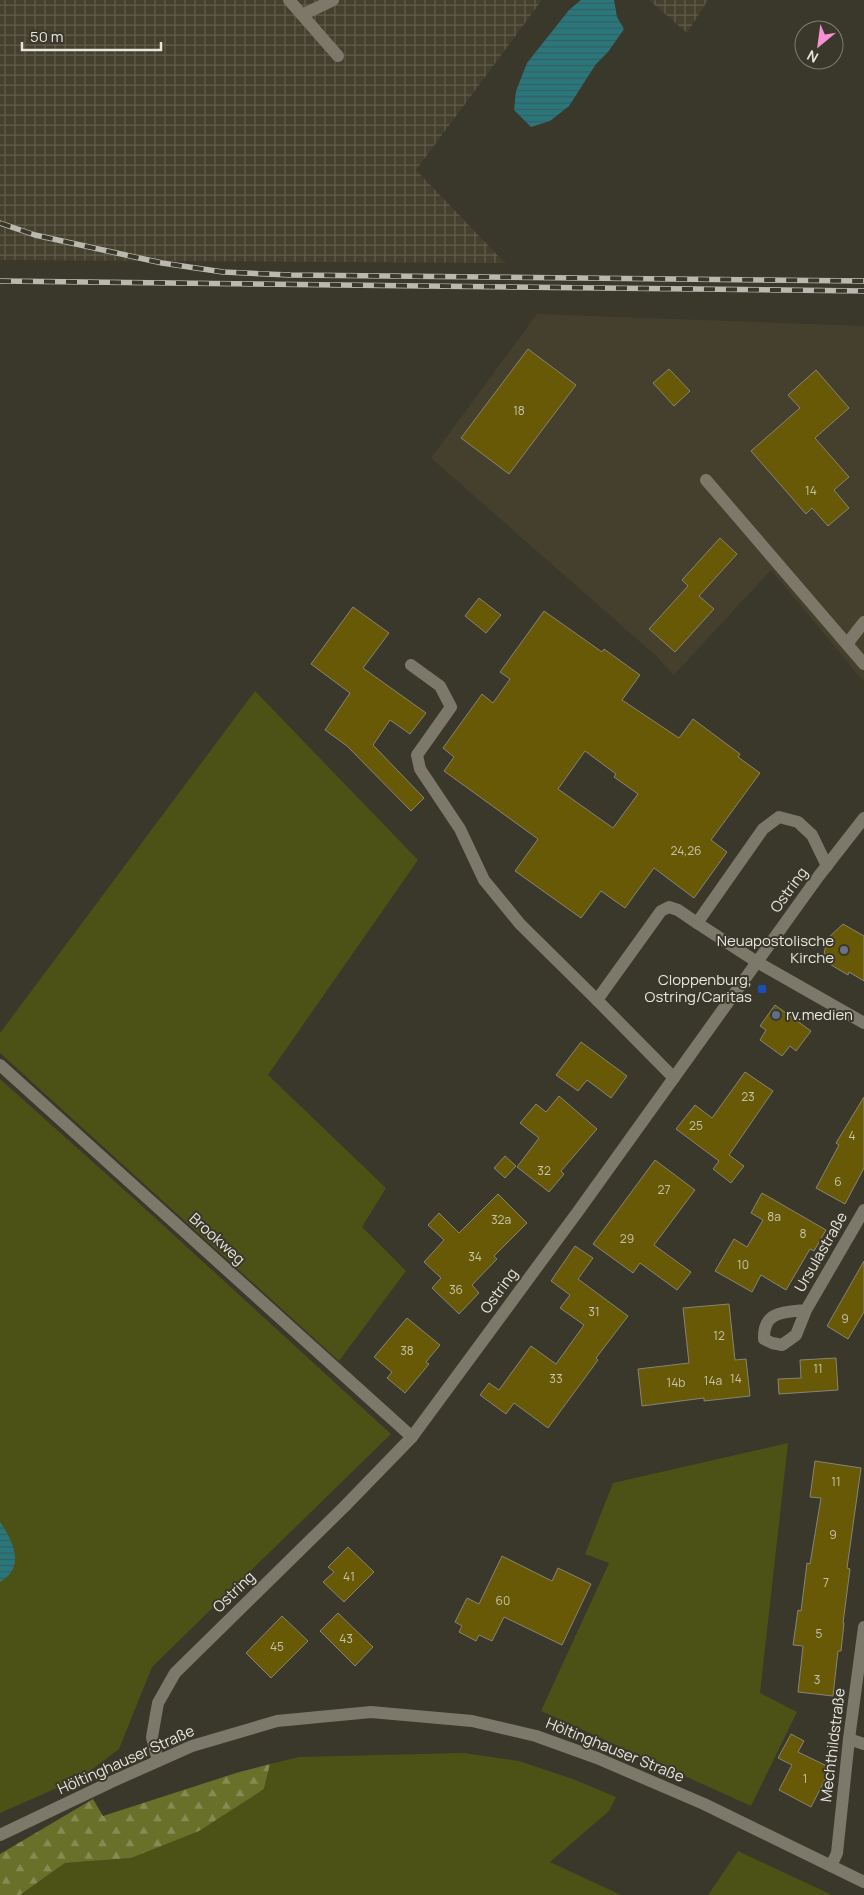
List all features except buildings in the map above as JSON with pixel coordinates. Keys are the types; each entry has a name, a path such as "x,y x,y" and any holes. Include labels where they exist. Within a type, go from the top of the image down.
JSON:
{"street":[{"path":"289,0 338,56"},
{"path":"302,14 333,0"},
{"path":"706,480 864,664"},
{"path":"847,644 864,622"},
{"path":"411,665 440,686 452,707 417,755 420,769 460,829 484,880 520,924 674,1078"},
{"path":"696,923 763,829 779,817 798,822 812,835 827,866"},
{"name":"Ostring","path":"158,1761 152,1737 158,1703 175,1673 344,1507 412,1437 827,866 864,818"},
{"path":"597,1000 661,911 669,907 678,910 757,962 864,1023"},
{"name":"Brookweg","path":"0,1065 412,1437"},
{"name":"Ursulastraße","path":"806,1310 864,1210"},
{"name":"Mechthildstraße","path":"831,1866 837,1853 849,1739 864,1627"},
{"name":"Höltinghauser Straße","path":"0,1836 192,1746 277,1722 370,1712 472,1721 536,1736 597,1758 704,1804 864,1882"},
{"path":"849,1739 864,1744"}],"shaded area":[{"path":"0,0 542,0 416,170 505,263 0,260"},
{"path":"649,0 708,0 687,33"},
{"path":"537,314 864,326 864,682 771,570 674,675 655,655 431,458"}],"green space":[{"path":"255,691 418,860 268,1075 386,1188 362,1227 406,1271 339,1361 0,1053 0,1033"},
{"path":"0,1079 391,1434 152,1667 119,1749 82,1777 0,1813"},
{"path":"788,1443 760,1693 797,1712 751,1806 541,1711 609,1563 585,1554 613,1483"},
{"path":"464,1753 519,1761 573,1779 616,1797 609,1811 550,1862 621,1895 20,1895 65,1863 131,1858 264,1789 270,1764 299,1757"},
{"path":"270,1764 264,1789 199,1831 131,1858 65,1863 20,1895 0,1895 0,1854 93,1799 103,1816 236,1773"},
{"path":"738,1851 832,1895 708,1895"}],"water":[{"path":"581,0 614,0 617,17 624,29 608,52 596,64 569,106 550,121 531,127 514,110 516,91 527,63 569,10"},
{"path":"0,1522 13,1545 15,1561 13,1569 8,1576 0,1582"}],"railway":[{"path":"0,223 35,235 162,263 223,272 290,275 864,281"},
{"path":"0,281 864,291"}],"place":[{"name":"Neuapostolische Kirche","path":"844,950"},
{"name":"Cloppenburg, Ostring/Caritas","path":"762,989"},
{"name":"rv.medien","path":"776,1015"}]}
